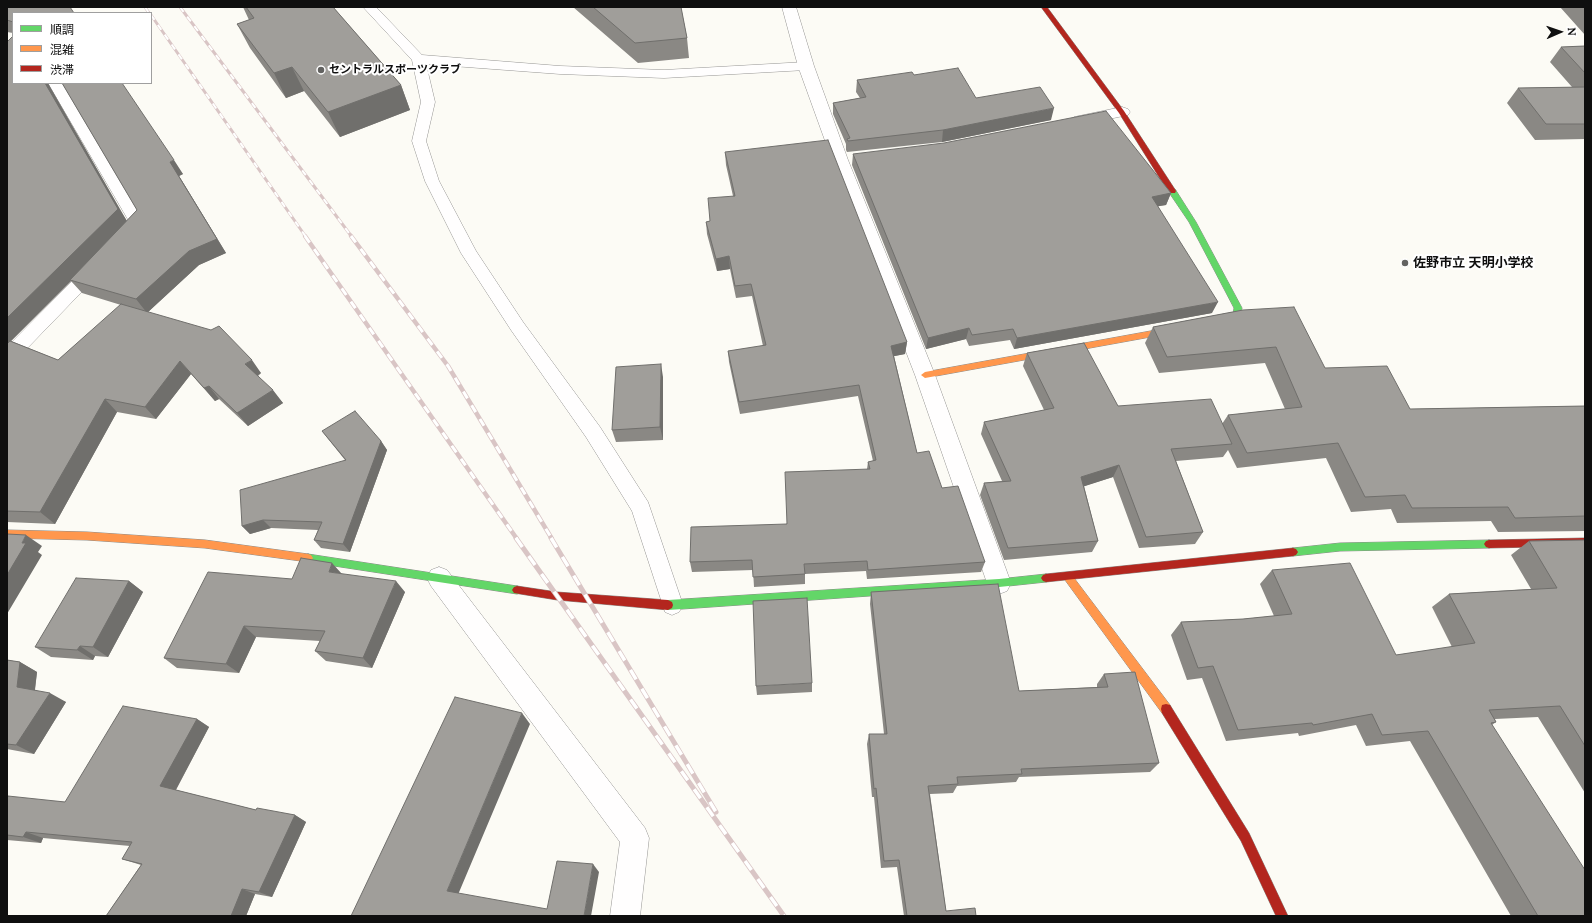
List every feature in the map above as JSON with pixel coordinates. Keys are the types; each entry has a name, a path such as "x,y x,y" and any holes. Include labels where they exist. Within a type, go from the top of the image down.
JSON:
{"street":[{"path":"789,7 806,66 848,159 999,584"},
{"path":"1044,7 1122,112 1192,222 1238,308 1237,317 1202,325"},
{"path":"1067,123 1122,112"},
{"path":"925,375 1186,327"},
{"path":"7,534 86,536 205,544 556,596 672,605 999,584 1340,547 1585,542"},
{"path":"1068,577 1158,696 1245,837 1282,916"},
{"path":"438,578 635,838 626,916"}],"lane":[{"path":"369,7 418,59 428,102 419,141 432,181 469,253 517,326 593,432 641,508 672,605"},
{"path":"418,59 560,70 664,74 806,66"},
{"path":"56,84 138,224 116,246"},
{"path":"7,358 105,257"}],"building":[{"path":"7,7 70,7 73,12 12,12 12,22 7,20"},
{"name":"セントラルスポーツクラブ","path":"246,7 333,7 401,85 328,112 292,67 274,73 237,24 254,18"},
{"path":"593,7 681,7 687,38 635,43"},
{"path":"12,37 12,84 46,84 118,209 7,318 7,42"},
{"path":"1585,46 1585,73 1561,47"},
{"path":"958,68 976,98 1040,87 1054,108 943,130 848,141 847,139 850,138 833,103 866,97 857,80 912,72 914,75"},
{"path":"63,84 123,84 174,160 170,162 217,239 189,251 136,299 70,280 137,210"},
{"path":"1585,87 1585,124 1546,124 1518,88"},
{"path":"1106,111 1171,193 1152,197 1218,302 1017,338 1013,329 972,335 969,328 928,338 853,154 944,143"},
{"path":"828,140 907,342 891,346 917,453 929,451 942,488 958,486 985,562 868,570 867,561 804,564 805,574 753,577 752,560 690,562 691,527 787,524 785,472 870,469 868,462 876,460 859,385 739,402 728,351 766,345 751,284 735,286 729,256 716,259 706,222 710,221 708,198 735,196 725,152"},
{"path":"121,304 211,330 219,326 252,360 245,364 273,390 237,413 209,386 204,388 180,361 145,407 105,399 40,512 7,511 7,344 10,341 58,360"},
{"path":"1294,307 1325,368 1387,366 1410,409 1585,406 1585,516 1515,518 1508,507 1412,508 1405,495 1365,497 1338,443 1247,453 1228,415 1302,407 1276,347 1167,357 1153,327 1243,310"},
{"path":"1084,343 1118,406 1211,399 1232,444 1171,449 1203,532 1146,537 1119,465 1081,477 1098,541 1008,548 984,483 1011,481 984,422 1054,408 1027,353"},
{"path":"661,364 660,427 612,430 616,367"},
{"path":"355,411 381,441 343,544 314,540 322,522 263,520 242,526 240,490 346,460 322,431"},
{"path":"7,534 26,535 22,543 26,543 7,575"},
{"path":"1585,540 1585,746 1560,706 1489,710 1496,722 1491,723 1585,870 1585,916 1538,916 1428,731 1382,735 1372,714 1313,725 1312,723 1238,730 1213,666 1198,668 1181,622 1243,619 1292,614 1272,570 1350,563 1396,655 1475,643 1449,594 1557,588 1529,541"},
{"path":"301,558 332,563 329,572 396,581 363,658 315,651 325,631 244,626 226,664 164,658 208,572 292,579"},
{"path":"76,578 129,581 93,647 80,646 77,650 35,647"},
{"path":"998,584 1019,691 1108,687 1104,674 1135,672 1159,763 1021,769 1022,774 957,777 958,784 928,786 946,911 975,908 976,916 907,916 899,860 884,861 876,788 874,789 869,734 887,734 871,592"},
{"path":"807,598 812,683 756,686 753,601"},
{"path":"7,660 20,662 17,687 50,693 16,745 7,744"},
{"path":"455,697 522,713 447,891 547,909 557,861 593,864 584,916 351,916"},
{"path":"123,706 197,719 160,786 256,810 257,808 295,815 259,892 242,889 231,916 106,916 142,864 122,859 132,842 26,832 23,837 7,835 8,796 65,802"}],"railway":[{"path":"145,7 148,12"},
{"path":"180,7 352,237"},
{"path":"152,16 306,237"},
{"path":"305,236 517,539"},
{"path":"351,236 448,366 552,539"},
{"path":"516,538 784,916"},
{"path":"551,538 716,812"}],"traffic: fast":[{"path":"1172,191 1192,222 1238,308 1237,317 1214,322"},
{"path":"1293,552 1340,547 1489,544"},
{"path":"308,558 517,590"},
{"path":"668,605 999,583 1046,578"}],"traffic: slow":[{"path":"925,375 1178,329"},
{"path":"7,534 87,536 205,544 308,558"},
{"path":"1068,577 1166,709"}],"traffic: jam":[{"path":"1044,7 1122,112 1172,191"},
{"path":"1489,544 1585,542"},
{"path":"1046,578 1293,552"},
{"path":"517,590 557,596 668,605"},
{"path":"1166,709 1245,837 1282,916"}],"place":[{"name":"セントラルスポーツクラブ","path":"321,70"},
{"name":"佐野市立 天明小学校","path":"1405,263"}]}
